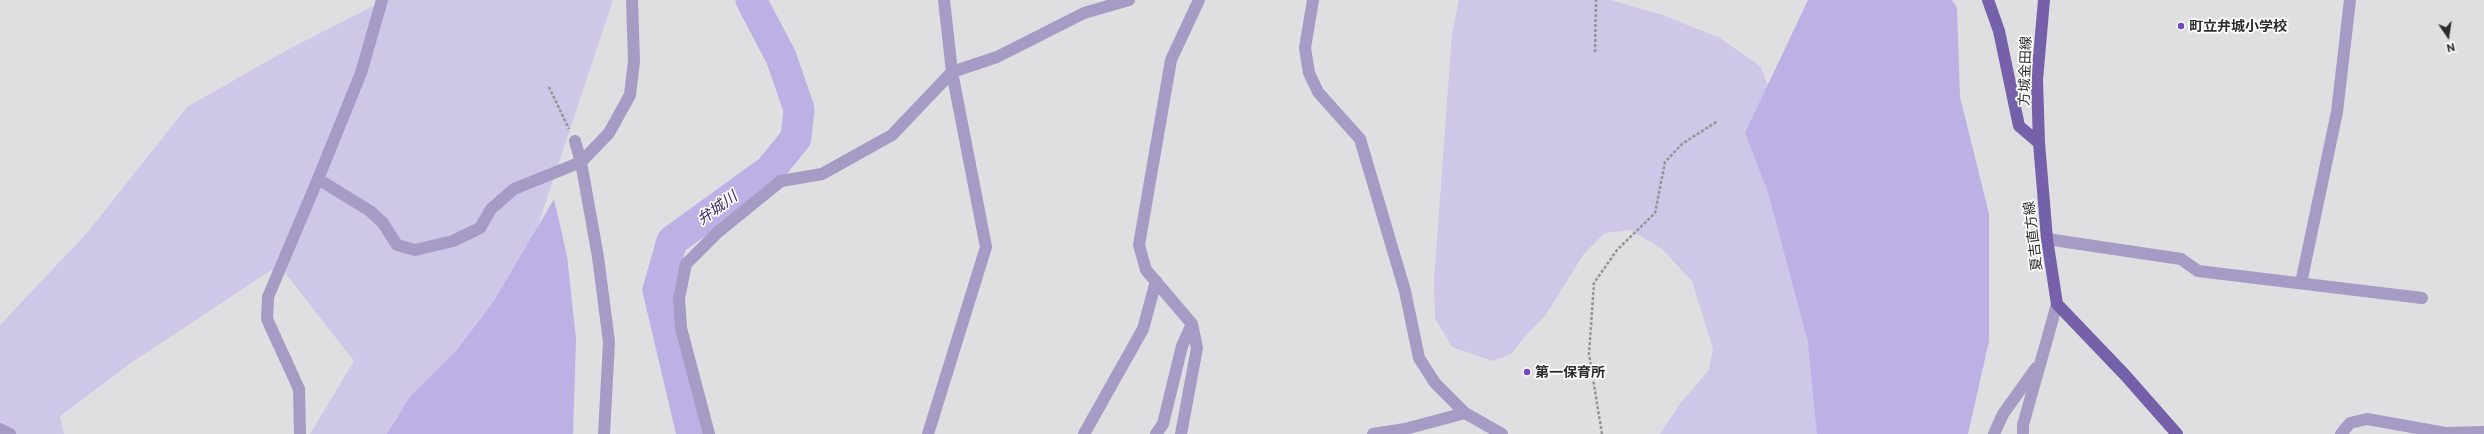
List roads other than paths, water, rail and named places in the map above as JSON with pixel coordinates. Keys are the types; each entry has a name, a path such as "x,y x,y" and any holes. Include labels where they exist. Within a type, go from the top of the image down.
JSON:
{"main road":[{"path":"1988,0 1999,31 2019,126 2039,143"},
{"name":"方城金田線","path":"2039,143 2037,80 2044,0"},
{"name":"夏吉直方線","path":"2039,143 2047,239 2057,304"},
{"path":"2057,304 2125,375 2177,434"}],"street":[{"path":"300,434 299,389 267,319 268,297 361,73 382,0"},
{"path":"318,179 370,211 383,223 397,245 415,250 453,241 480,228 491,209 514,188 581,162 609,133 630,95 634,61 632,0"},
{"path":"928,434 986,247 952,72 944,0"},
{"path":"709,434 682,328 679,298 686,264 718,232 781,181 822,174 892,135 952,72 997,57 1084,13 1129,0"},
{"path":"1181,434 1197,348 1192,324 1146,270 1139,245 1170,60 1199,0"},
{"path":"1313,0 1305,48 1309,73 1318,92 1360,139 1405,290 1419,358 1436,383 1465,413 1502,434"},
{"path":"2301,283 2337,112 2350,0"},
{"path":"574,141 581,162 598,257 609,342 604,434"},
{"path":"2047,239 2181,259 2198,271 2422,298"},
{"path":"1084,434 1143,329 1156,281"},
{"path":"2023,434 2023,425 2057,304"},
{"path":"1156,434 1164,424 1182,346 1192,324"},
{"path":"1994,434 2003,414 2041,360"},
{"path":"1373,434 1405,429 1465,413"},
{"path":"2341,434 2350,423 2368,419 2445,433 2484,432"},
{"path":"0,429 10,434"}],"waterway":[{"name":"弁城川","path":"692,434 658,290 672,241 770,170 796,138 799,109 781,57 751,0"}],"place":[{"name":"町立弁城小学校","path":"2181,26"},
{"name":"第一保育所","path":"1527,372"}]}
